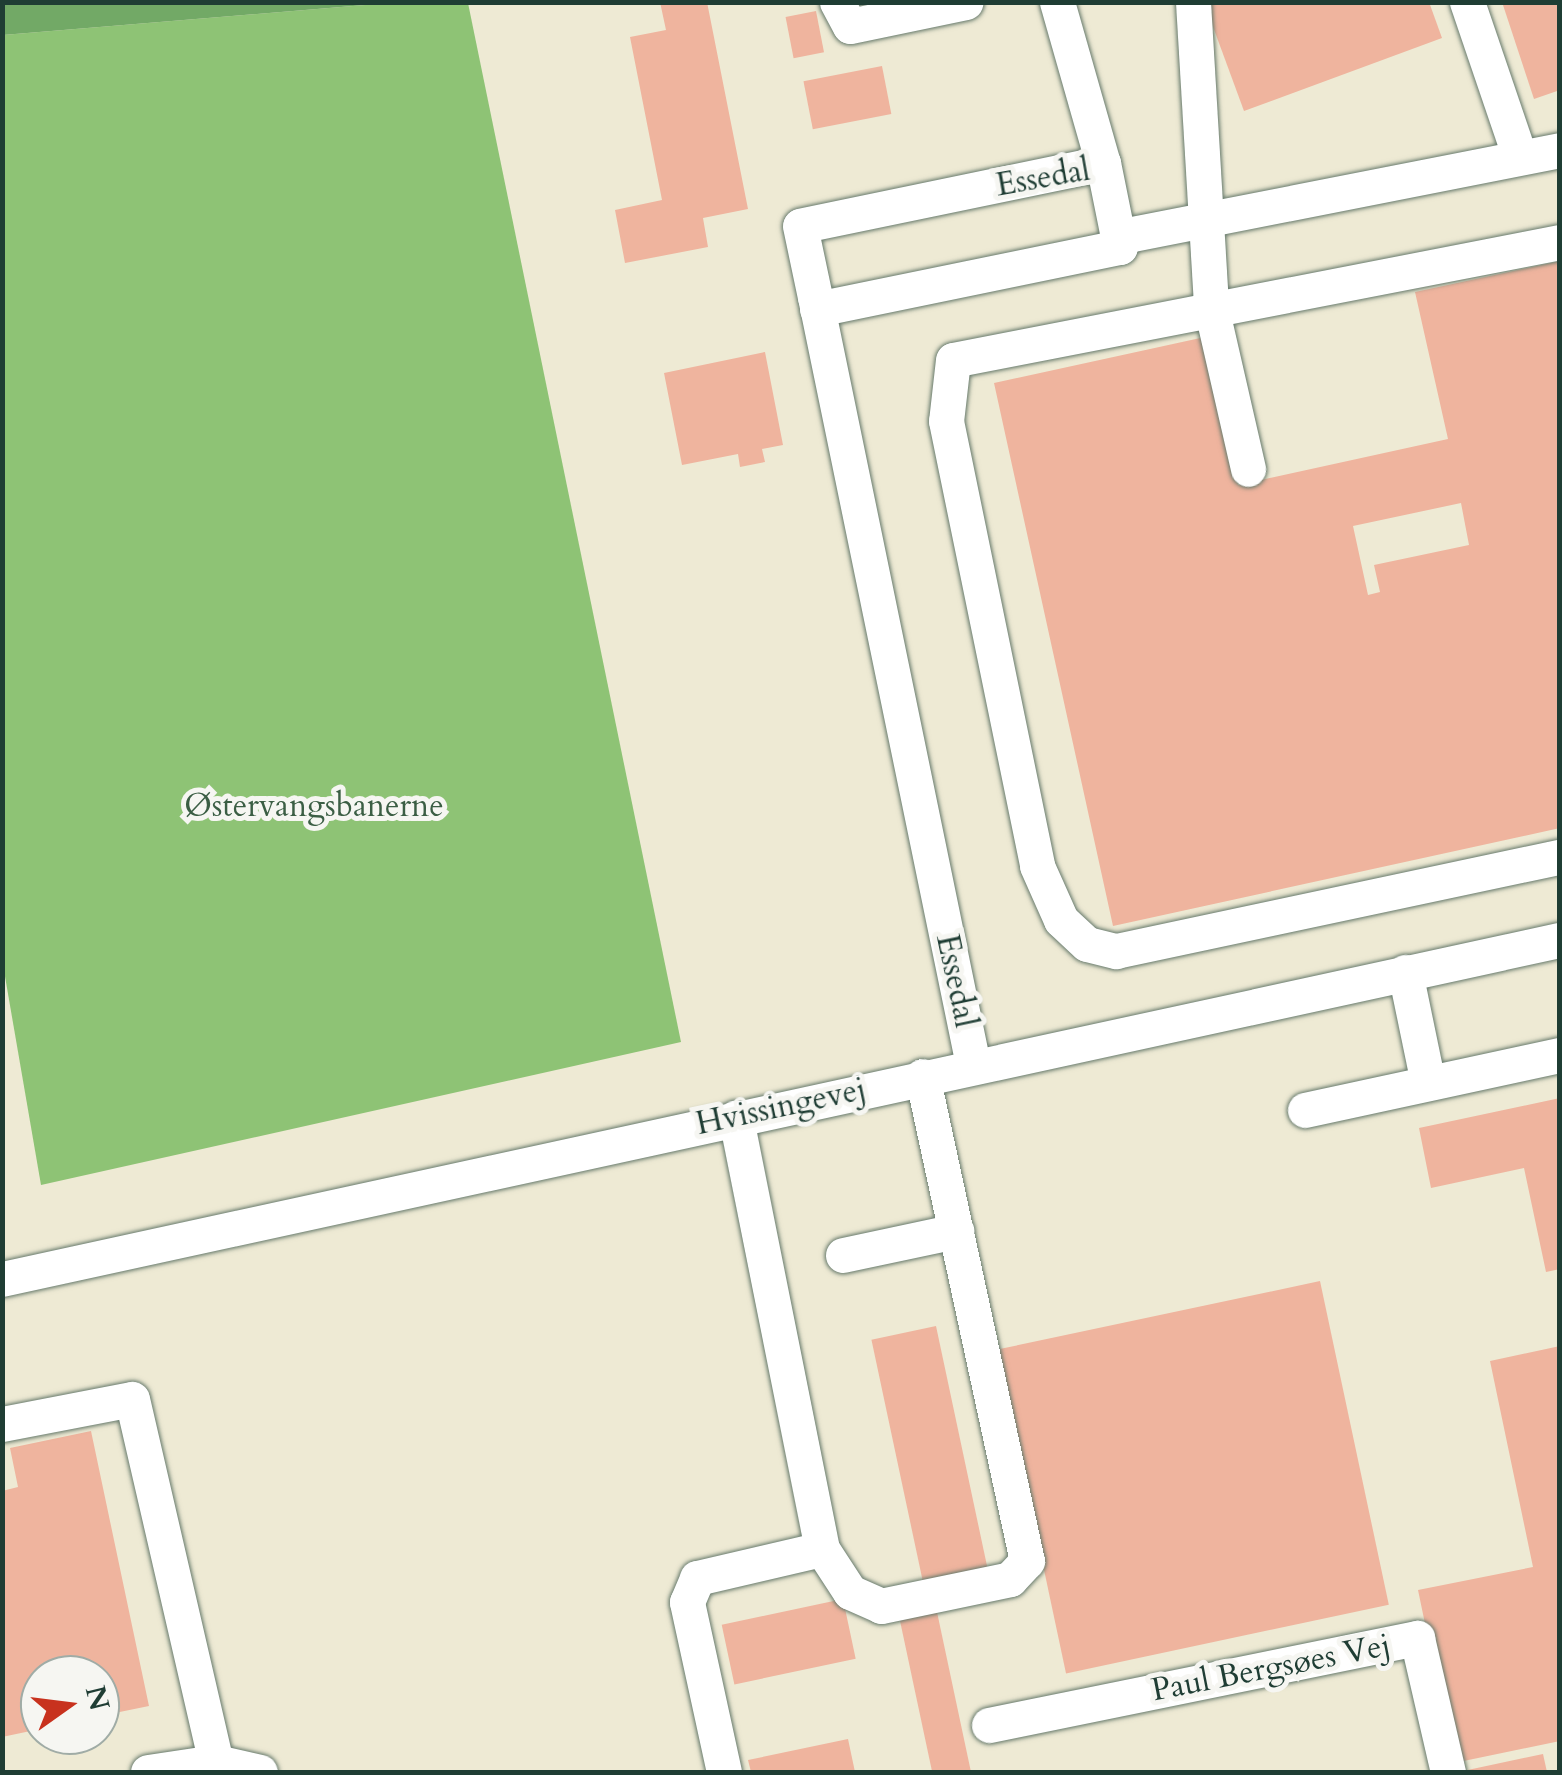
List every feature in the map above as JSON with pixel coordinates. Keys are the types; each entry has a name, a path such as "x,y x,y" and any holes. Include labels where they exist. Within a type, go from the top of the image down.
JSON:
{"street":[{"path":"837,2 850,26 966,2"},
{"path":"1057,2 1103,164"},
{"path":"1193,2 1211,307 1248,469"},
{"path":"1466,2 1518,155"},
{"path":"817,309 1120,247 1118,237 1204,224 1518,155 1560,150"},
{"name":"Essedal","path":"973,1064 800,226 1103,164 1118,237"},
{"path":"1560,242 953,360 946,420 1037,866 1061,920 1087,944 1116,951 1560,857"},
{"name":"Hvissingevej","path":"2,1279 973,1064 1560,940"},
{"path":"1405,972 1428,1083"},
{"path":"1304,1110 1560,1055"},
{"path":"736,1117 822,1550 850,1592 881,1606 1010,1580 1027,1561 922,1076"},
{"path":"842,1255 956,1232"},
{"path":"2,1424 132,1399 216,1762"},
{"path":"724,1772 686,1602 697,1578 822,1550"},
{"name":"Paul Bergsøes Vej","path":"989,1725 1417,1638 1448,1772"},
{"path":"148,1772 216,1762 260,1772"}],"green space":[{"path":"3,2 389,2 389,3 3,35"},
{"name":"Østervangsbanerne","path":"389,3 468,3 681,1042 41,1185 2,959 3,35"}],"building":[{"path":"660,2 707,2 748,209 703,218 708,247 625,263 615,210 662,200 630,37 666,30"},
{"path":"1429,2 1442,38 1244,111 1205,5"},
{"path":"1502,2 1560,2 1560,90 1534,99"},
{"path":"816,11 824,52 794,58 786,17"},
{"path":"882,66 891,114 813,129 803,81"},
{"path":"1560,261 1560,828 1113,926 994,383 1205,337 1238,485 1448,439 1415,292","holes":["1461,503 1469,545 1374,565 1380,592 1368,595 1353,526"]},
{"path":"765,352 783,445 762,449 765,462 740,467 738,454 682,465 664,373"},
{"path":"1560,1098 1560,1269 1546,1272 1524,1168 1431,1188 1419,1128"},
{"path":"1320,1281 1389,1605 1066,1673 997,1350"},
{"path":"936,1326 988,1569 923,1582 871,1340"},
{"path":"1560,1346 1560,1741 1454,1763 1418,1590 1533,1567 1490,1361"},
{"path":"91,1431 149,1706 120,1712 120,1655 20,1655 20,1733 2,1737 2,1491 18,1487 10,1448"},
{"path":"843,1599 856,1659 734,1684 722,1625"},
{"path":"937,1612 971,1772 932,1772 900,1620"},
{"path":"848,1739 855,1772 751,1772 748,1760"},
{"path":"1543,1754 1547,1772 1463,1772 1463,1771"}]}
